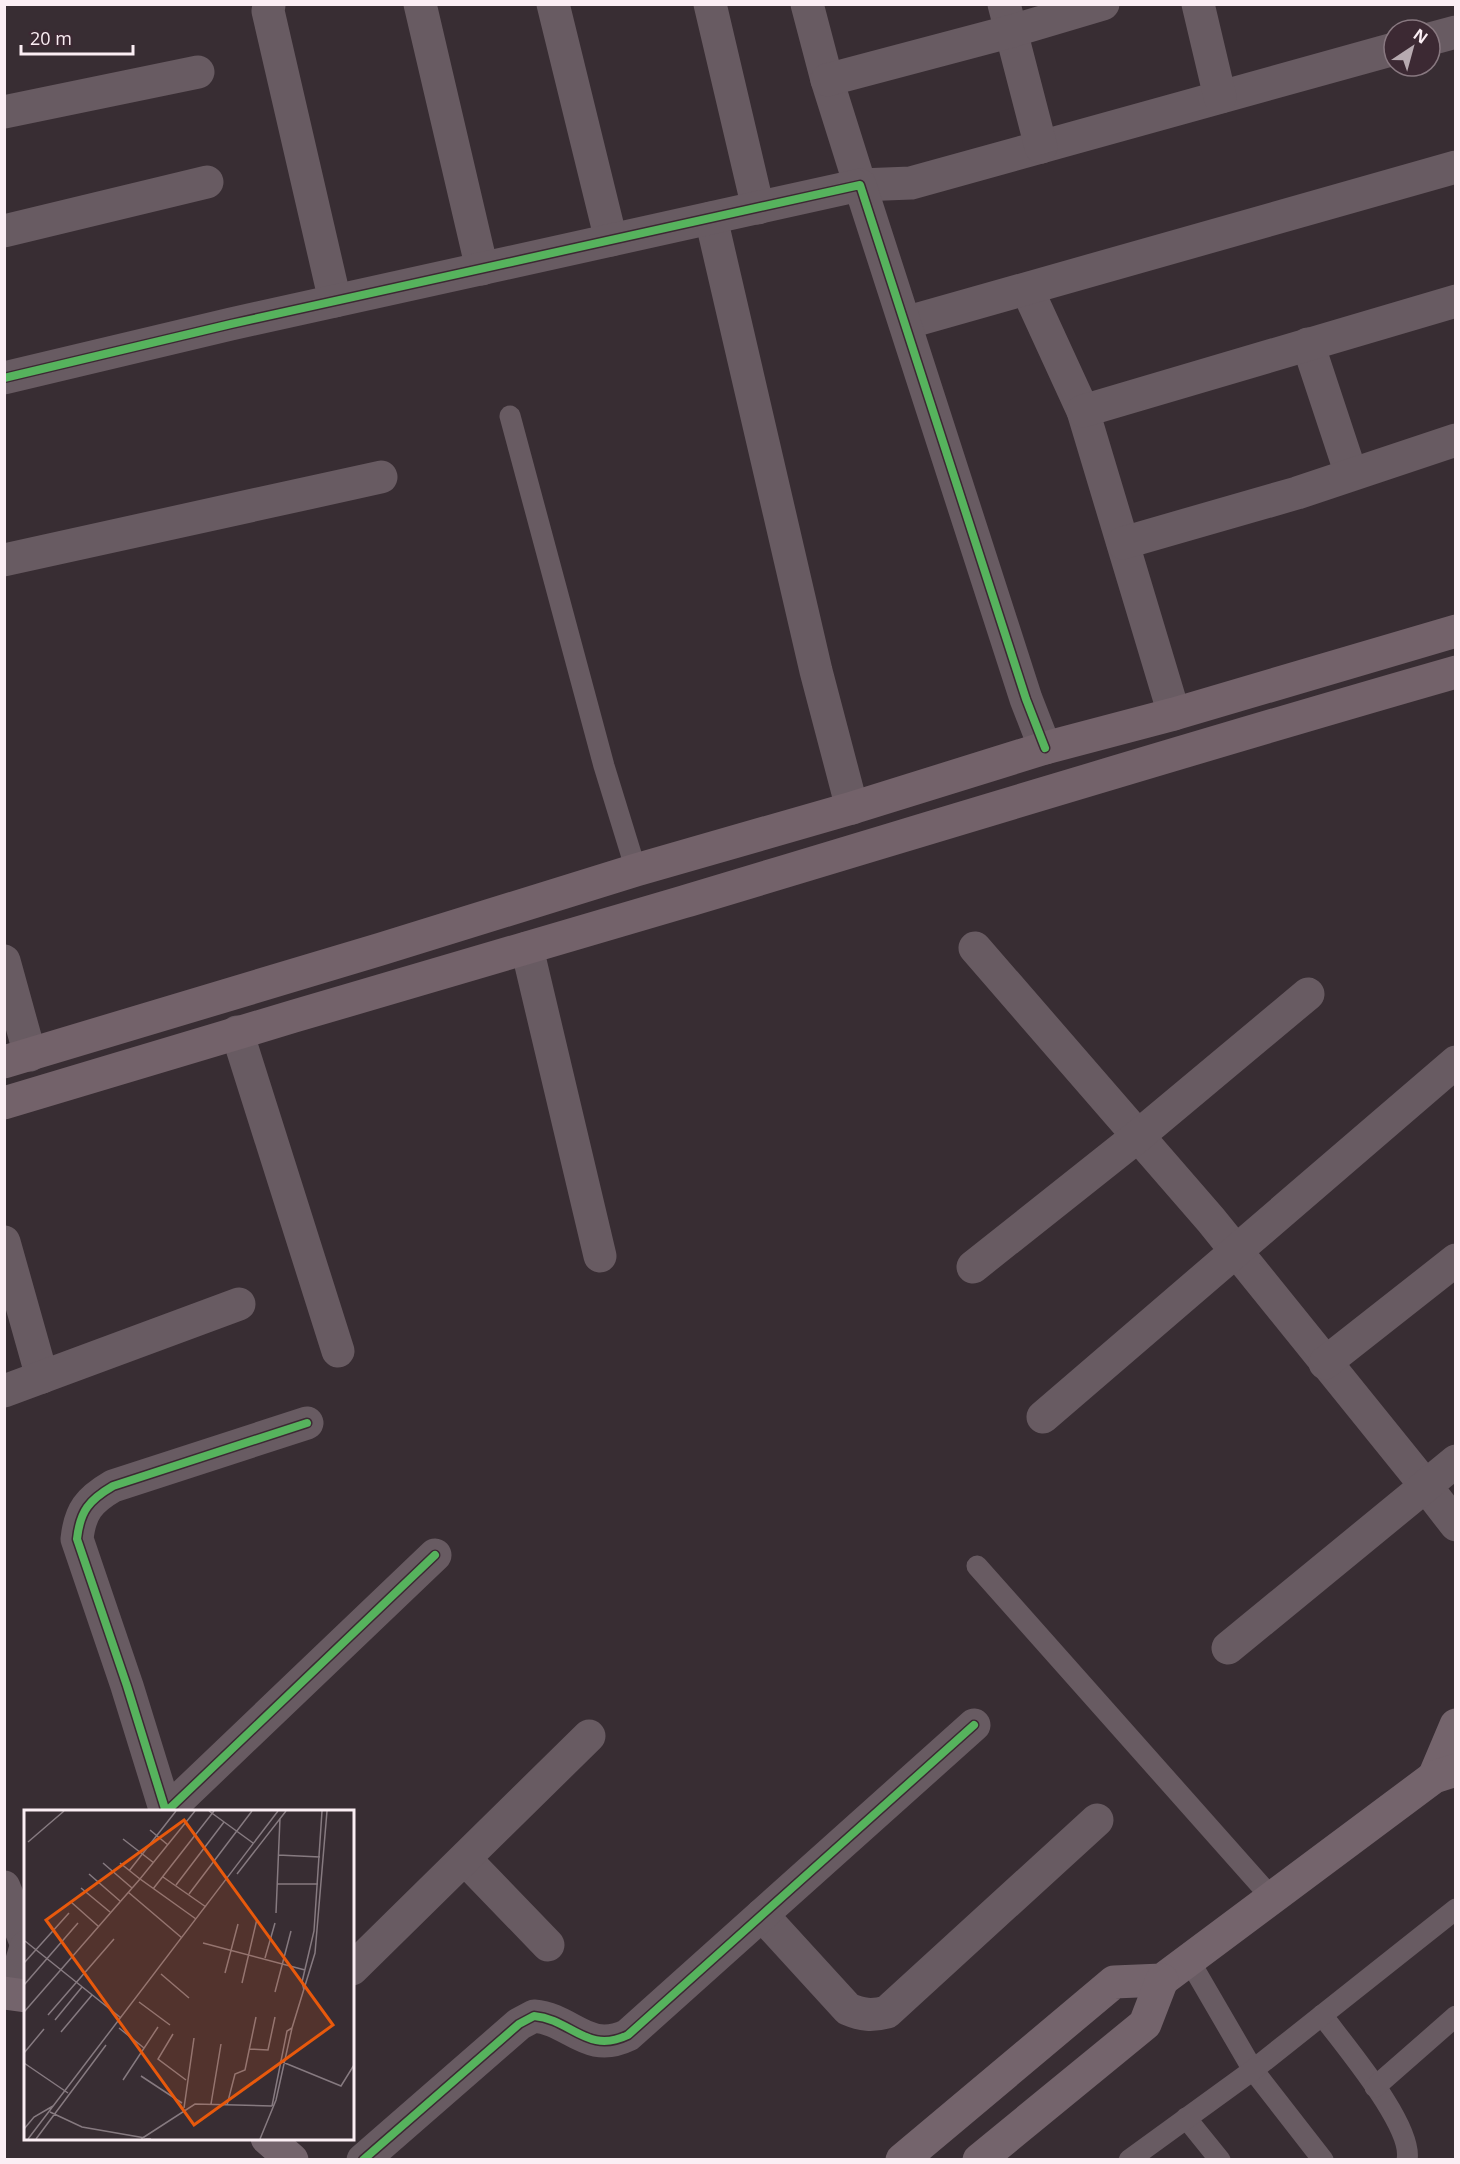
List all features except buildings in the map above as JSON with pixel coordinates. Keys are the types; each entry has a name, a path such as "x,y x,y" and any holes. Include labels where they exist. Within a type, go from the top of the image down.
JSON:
{"main road":[{"path":"17,1058 1045,748 1174,714 1455,631"},
{"path":"4,1103 1196,746 1455,672"}],"street":[{"path":"420,4 482,269"},
{"path":"553,4 611,240"},
{"path":"710,4 758,208"},
{"path":"807,4 826,80 904,324 1026,699 1045,748"},
{"path":"826,80 1008,18 1103,4"},
{"path":"1198,4 1220,97"},
{"path":"269,5 335,301"},
{"path":"1008,18 1041,147"},
{"path":"4,378 335,301 860,185 911,183 1382,52"},
{"path":"4,112 198,72"},
{"path":"904,324 1455,167"},
{"path":"4,231 207,182"},
{"path":"711,218 816,671 852,808"},
{"path":"1027,289 1083,411 1174,714"},
{"path":"1083,411 1455,301"},
{"path":"1308,344 1351,474"},
{"path":"1123,543 1297,493 1455,440"},
{"path":"4,561 381,477"},
{"path":"526,948 600,1256"},
{"path":"975,948 1235,1251 1455,1525"},
{"path":"4,961 17,1058"},
{"path":"974,1267 1138,1136 1308,994"},
{"path":"237,1032 338,1351"},
{"path":"1043,1417 1455,1062"},
{"path":"4,1242 42,1377"},
{"path":"1325,1363 1455,1260"},
{"path":"4,1391 239,1304"},
{"path":"165,1810 127,1686 77,1539 79,1523 86,1508 98,1494 113,1486 307,1423"},
{"path":"1228,1647 1455,1461"},
{"path":"168,1810 435,1555"},
{"path":"363,2160 519,2024 534,2016 556,2020 585,2037 609,2042 628,2035 974,1725"},
{"path":"980,2160 1145,2024 1162,1980 1445,1774 1455,1725"},
{"path":"354,1967 589,1736"},
{"path":"762,1915 848,2009 862,2014 875,2015 887,2012 1097,1820"},
{"path":"465,1859 548,1946"},
{"path":"4,1887 24,1940"},
{"path":"14,1994 24,1953"},
{"path":"909,2157 1114,1982 1162,1980"},
{"path":"268,2140 292,2160"}],"lane":[{"path":"510,416 604,766 636,870"},
{"path":"977,1566 1272,1898"},
{"path":"1129,2160 1252,2070 1455,1909"},
{"path":"1189,1960 1252,2070 1323,2160"},
{"path":"1322,2015 1396,2118 1406,2139 1407,2160"},
{"path":"1375,2088 1455,2016"},
{"path":"1186,2118 1220,2160"}],"cycle path":[{"path":"4,378 231,324 860,185 1026,699 1045,748"},
{"path":"165,1810 127,1686 77,1539 83,1514 98,1496 113,1486 307,1423"},
{"path":"168,1810 435,1555"},
{"path":"363,2160 519,2024 534,2016 547,2018 590,2039 614,2040 628,2035 974,1725"}]}
